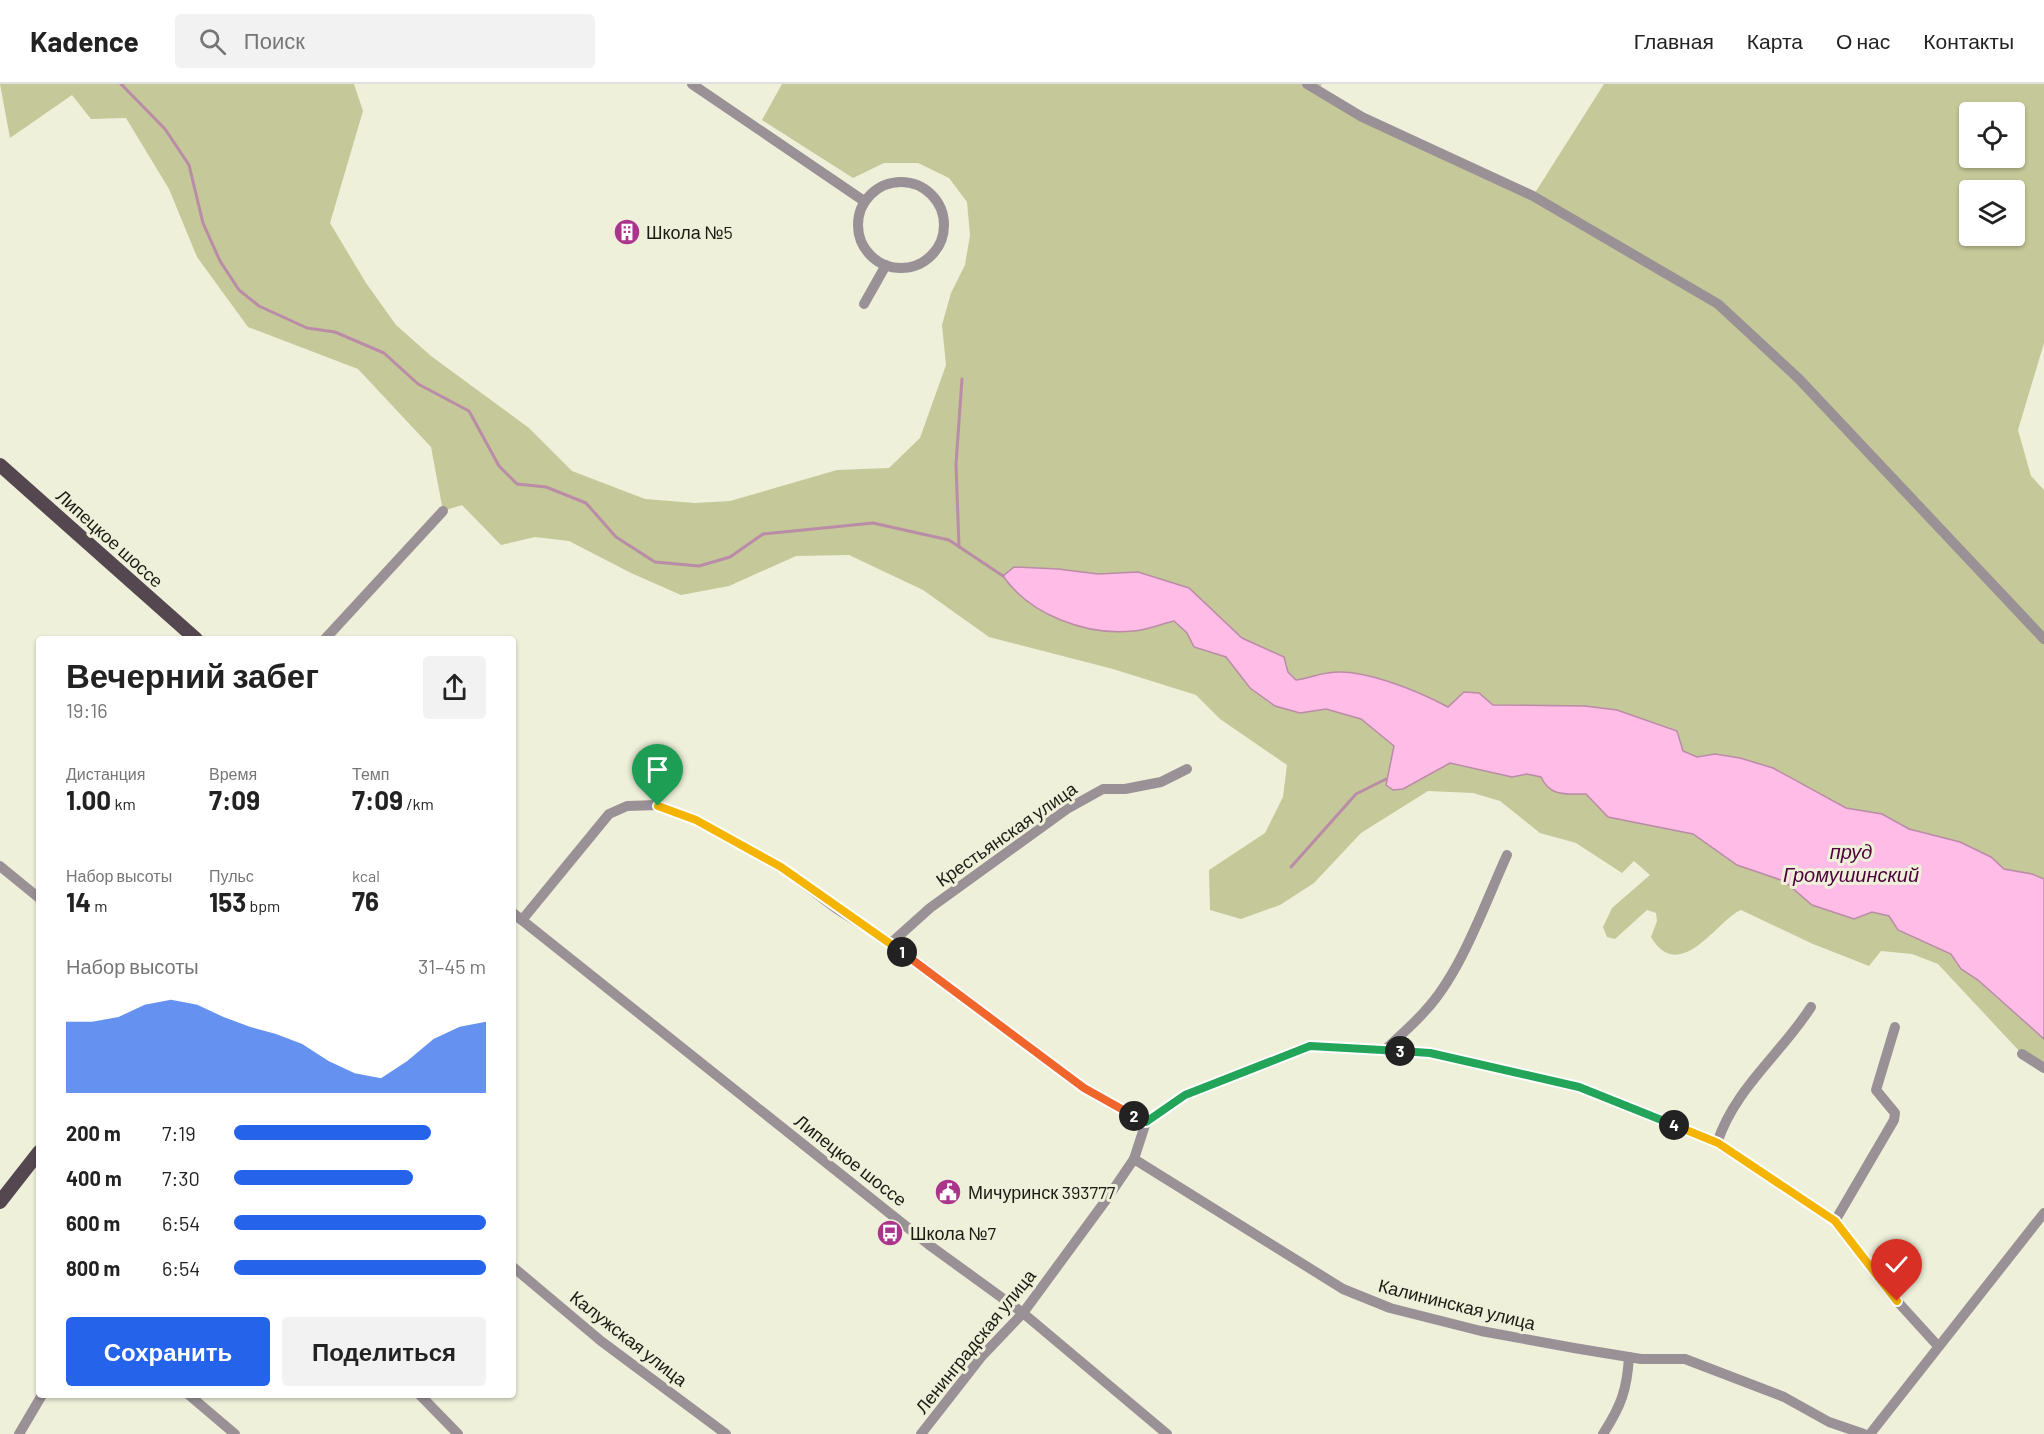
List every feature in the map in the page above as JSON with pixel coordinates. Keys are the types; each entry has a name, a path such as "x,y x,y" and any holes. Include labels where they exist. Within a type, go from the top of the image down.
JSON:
{"main road":[{"name":"Липецкое шоссе","path":"0,465 193,636"},
{"path":"0,1202 36,1156"}],"street":[{"path":"692,84 864,201"},
{"path":"1307,84 1362,117 1533,196 1718,304 1799,379 2044,639"},
{"path":"906,181 928,190 942,210 944,234 932,255 910,267 886,265 872,257 860,238 859,216 864,201 882,185 906,181"},
{"path":"864,304 886,265"},
{"path":"328,636 443,510"},
{"name":"Крестьянская улица","path":"891,943 930,908 1067,809 1103,789 1125,789 1161,782 1187,769"},
{"path":"517,916 609,814 627,806 658,806 696,820 781,867 837,909 891,943 1084,1088 1146,1122 1185,1095 1310,1046 1430,1053 1579,1087 1718,1143 1835,1221 1897,1301 1937,1345"},
{"path":"1385,1050 1426,1010 1453,969 1478,925 1507,855"},
{"path":"0,866 36,896"},
{"name":"Липецкое шоссе","path":"517,916 932,1247 1023,1314 1167,1434"},
{"path":"1718,1143 1725,1118 1740,1095 1799,1026 1811,1007"},
{"path":"1835,1221 1894,1119 1895,1113 1876,1090 1895,1027"},
{"path":"2022,1054 2044,1068"},
{"name":"Ленинградская улица","path":"921,1434 982,1356 1023,1314 1134,1159 1146,1122"},
{"name":"Калининская улица","path":"1134,1159 1353,1293 1390,1308 1481,1331 1629,1357 1684,1359 1784,1397 1829,1422 1864,1434"},
{"path":"1870,1434 1937,1345 2044,1213"},
{"name":"Калужская улица","path":"516,1269 602,1341 726,1434"},
{"path":"1603,1434 1620,1407 1628,1381 1629,1357"},
{"path":"19,1434 40,1398"},
{"path":"193,1398 235,1434"},
{"path":"423,1398 458,1434"}],"green space":[{"path":"0,84 354,84 363,111 330,223 366,283 396,325 431,356 529,428 572,471 645,499 695,503 730,501 837,470 889,468 920,438 946,365 942,325 951,293 965,265 970,235 967,202 949,178 918,163 884,163 853,178 762,120 782,84 1322,84 1318,90 1533,196 1604,84 2044,84 2044,343 2018,430 2031,476 2044,490 2044,1068 2022,1054 1938,964 1912,954 1881,951 1869,966 1813,944 1741,910 1698,945 1686,952 1674,955 1662,950 1651,937 1657,921 1656,913 1647,910 1615,939 1607,937 1603,927 1612,908 1650,875 1634,861 1622,873 1576,843 1540,833 1500,801 1473,793 1428,791 1361,833 1314,883 1280,905 1241,919 1210,910 1209,870 1265,833 1283,797 1287,765 1220,719 1196,695 1113,669 989,637 923,590 849,555 796,556 729,586 681,595 631,573 569,541 535,537 501,545 462,505 443,511 431,447 358,369 248,327 197,257 169,189 126,118 91,119 72,95 10,138"}],"water":[{"name":"пруд Громушинский","path":"1014,567 1098,574 1138,572 1189,588 1242,638 1284,657 1288,672 1296,680 1341,672 1373,677 1421,694 1448,707 1464,692 1479,693 1493,705 1585,706 1617,710 1677,731 1683,751 1697,757 1715,754 1740,758 1773,768 1846,808 1882,814 1909,829 1960,842 1991,857 2004,869 2032,874 2044,879 2044,1039 1978,980 1961,969 1951,954 1898,930 1889,916 1872,912 1854,919 1812,905 1784,881 1737,865 1693,834 1608,817 1586,794 1559,793 1549,788 1541,777 1527,774 1512,777 1450,763 1403,789 1393,790 1386,785 1394,746 1361,719 1326,709 1300,713 1275,706 1250,688 1226,657 1194,647 1187,633 1174,621 1149,628 1115,632 1079,626 1061,620 1028,602 1014,590 1003,576"}],"waterway":[{"path":"121,84 165,129 189,165 203,223 220,261 239,290 259,306 307,328 335,332 384,353 418,384 469,411 499,466 517,484 546,487 586,503 616,537 655,562 699,566 730,557 763,534 873,523 949,540 1003,576"},
{"path":"959,547 956,464 962,379"},
{"path":"1291,867 1356,794 1386,779"}],"place":[{"name":"Школа №5","path":"627,232"},
{"name":"Мичуринск 393777","path":"948,1192"},
{"name":"Школа №7","path":"890,1233"}],"route":[{"path":"658,806 696,820 781,867 837,909 891,943 1084,1088 1146,1122 1185,1095 1233,1074 1310,1046 1430,1053 1579,1087 1718,1143 1835,1221 1897,1301"}]}
